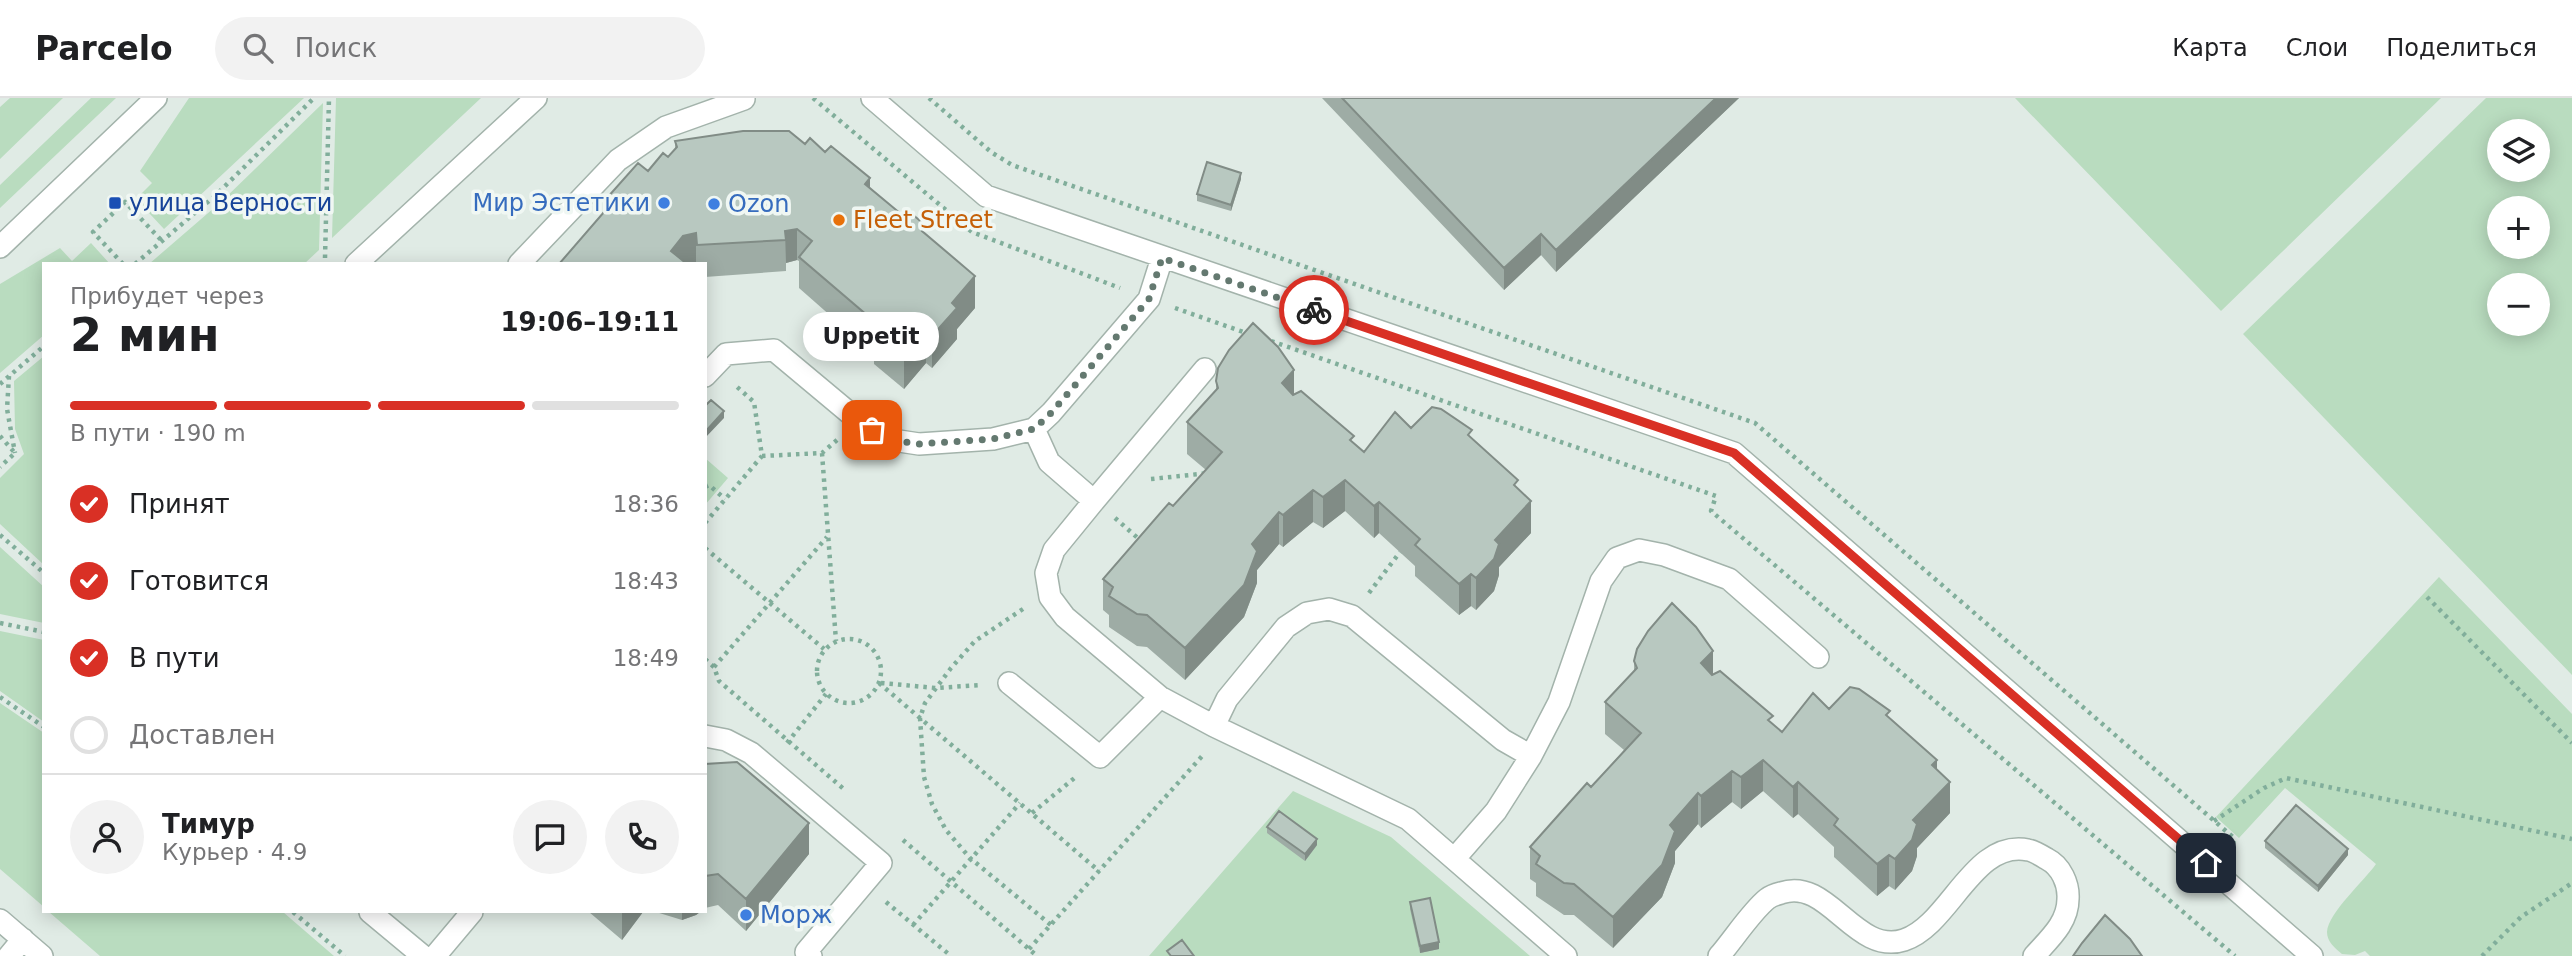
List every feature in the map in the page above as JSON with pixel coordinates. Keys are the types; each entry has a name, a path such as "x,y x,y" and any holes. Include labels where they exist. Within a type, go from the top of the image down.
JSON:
{"street":[{"path":"0,247 156,98"},
{"path":"358,262 536,98"},
{"path":"872,98 986,195 1162,258 1734,453 2312,956"},
{"path":"521,262 618,160 666,127 744,99"},
{"path":"710,372 726,354 774,350 859,421 886,439 919,444 993,439 1034,429 1051,413 1149,299 1162,258"},
{"path":"1205,369 1054,550 1046,573 1050,597 1065,617 1160,697 1214,726 1408,819 1566,956"},
{"path":"1034,429 1049,461 1094,501"},
{"path":"1455,859 1496,811 1531,755 1559,702 1601,581 1617,558 1639,550 1664,555 1729,579 1818,657"},
{"path":"1214,726 1227,699 1286,627 1307,613 1329,609 1352,616 1503,740 1531,755"},
{"path":"1010,682 1100,757 1160,697"},
{"path":"707,736 726,740 751,753 881,863 806,955"},
{"path":"1719,956 1768,898 1786,891 1806,892 1825,902 1861,932 1884,942 1904,940 1927,927 1980,867 2003,851 2028,850 2053,862 2068,886 2068,913 2034,956"},
{"path":"370,913 423,956"},
{"path":"435,956 471,913"},
{"path":"0,920 42,956"},
{"path":"9,956 23,939"}],"path":[{"path":"137,262 216,195 314,98"},
{"path":"325,262 329,98"},
{"path":"813,98 972,232 1252,335"},
{"path":"121,262 93,232 125,202 162,241"},
{"path":"1265,339 1716,496 1711,511 2235,956"},
{"path":"0,384 42,348"},
{"path":"710,372 754,402 762,456"},
{"path":"9,376 7,409 15,453"},
{"path":"707,521 762,456 822,453 859,421"},
{"path":"0,436 15,453"},
{"path":"0,467 15,453"},
{"path":"822,453 836,641"},
{"path":"1110,483 1210,473"},
{"path":"707,486 725,499"},
{"path":"1094,501 1144,544"},
{"path":"0,535 42,571"},
{"path":"714,667 828,537"},
{"path":"707,550 825,650"},
{"path":"1352,616 1400,552"},
{"path":"1050,597 1022,609 975,641 925,703 920,718 924,777 932,804 946,830 970,858 1051,925"},
{"path":"2427,597 2572,743"},
{"path":"0,623 42,632"},
{"path":"848,638 861,641 872,648 879,658 879,683 862,701 849,704 837,701 826,694 819,684 818,659 836,641 848,638"},
{"path":"879,683 936,688 1010,682"},
{"path":"879,683 1099,871"},
{"path":"767,766 826,694"},
{"path":"0,697 42,726"},
{"path":"1029,949 1212,744 1214,726"},
{"path":"1032,813 1100,757"},
{"path":"2214,821 2264,788 2286,778 2572,838"},
{"path":"914,925 1020,803"},
{"path":"864,883 951,956"},
{"path":"2482,956 2521,917 2572,883"},
{"path":"294,913 345,956"}],"green space":[{"path":"10,98 63,98 0,159 0,107"},
{"path":"91,98 116,98 0,208 0,185"},
{"path":"189,98 304,98 164,229 136,199 152,183 140,171"},
{"path":"336,98 481,98 332,238"},
{"path":"2015,98 2441,98 2221,311"},
{"path":"2486,98 2572,98 2572,675 2243,334"},
{"path":"323,103 319,250 306,262 151,262 222,201"},
{"path":"91,243 108,262 42,262 42,337 0,373 0,284 60,248 72,261"},
{"path":"42,358 42,563 0,524 0,478 24,454 15,429 14,381"},
{"path":"707,460 728,478 707,503"},
{"path":"0,547 42,585 42,623 0,614"},
{"path":"2439,577 2572,714 2572,956 2370,956 2365,951 2355,955 2342,954 2328,939 2329,924 2340,906 2376,864 2285,788 2239,838 2216,817"},
{"path":"0,631 42,640 42,721 0,691"},
{"path":"0,703 42,732 42,905 0,869"},
{"path":"1293,791 1391,837 1530,956 1149,956"},
{"path":"50,913 284,913 334,956 100,956"}],"building":[{"path":"1342,98 1716,98 1556,250 1541,234 1504,268"},
{"path":"743,131 789,131 805,144 810,138 825,152 831,146 870,178 865,184 907,219 912,214 918,219 926,226 922,231 975,276 952,303 957,308 932,336 926,331 904,358 874,332 875,322 799,257 812,241 797,229 785,231 786,240 697,245 696,233 683,236 671,251 685,262 561,262 611,204 606,199 638,163 648,171 663,153 668,157 677,147 675,141"},
{"path":"1207,162 1241,173 1231,205 1197,194"},
{"path":"1253,323 1278,347 1294,370 1282,383 1293,395 1301,391 1354,436 1350,440 1364,452 1395,412 1411,428 1432,407 1441,409 1472,430 1468,435 1518,480 1514,485 1531,501 1495,540 1499,544 1494,559 1476,578 1471,574 1459,584 1415,545 1420,539 1379,502 1374,506 1345,480 1323,497 1313,490 1283,515 1279,512 1252,544 1257,551 1244,585 1185,648 1147,615 1137,614 1109,596 1113,587 1103,579 1169,503 1173,506 1222,452 1187,422 1218,388 1218,368 1229,350"},
{"path":"711,400 724,411 707,430 707,404"},
{"path":"1672,603 1696,627 1713,651 1701,663 1712,675 1720,671 1773,716 1768,720 1782,732 1813,693 1829,709 1850,687 1859,689 1890,711 1886,715 1937,760 1932,765 1950,782 1913,820 1917,824 1912,840 1895,859 1889,855 1877,864 1834,825 1838,819 1798,782 1793,787 1763,760 1741,777 1732,771 1701,796 1698,793 1670,825 1675,831 1662,865 1613,917 1574,884 1564,883 1536,864 1540,856 1530,847 1587,783 1591,787 1641,733 1605,702 1637,668 1634,661 1637,649 1648,631"},
{"path":"737,762 809,823 746,899 718,874 707,876 707,764"},
{"path":"2296,805 2348,849 2318,886 2265,841"},
{"path":"1279,811 1317,839 1305,854 1267,827"},
{"path":"1430,898 1439,942 1420,946 1410,902"},
{"path":"2105,915 2130,939 2142,956 2073,956"},
{"path":"1182,940 1194,956 1171,956 1167,951"}],"way so far":[{"path":"872,430 886,439 919,444 993,439 1034,429 1051,413 1149,299 1162,258 1314,310"}],"place":[{"name":"улица Верности","path":"115,203"},
{"name":"Мир Эстетики","path":"664,203"},
{"name":"Ozon","path":"714,204"},
{"name":"Fleet Street","path":"839,220"},
{"name":"Uppetit","path":"872,430"},
{"name":"Морж","path":"746,915"}],"route":[{"path":"1314,310 1734,453 2206,863"}]}
